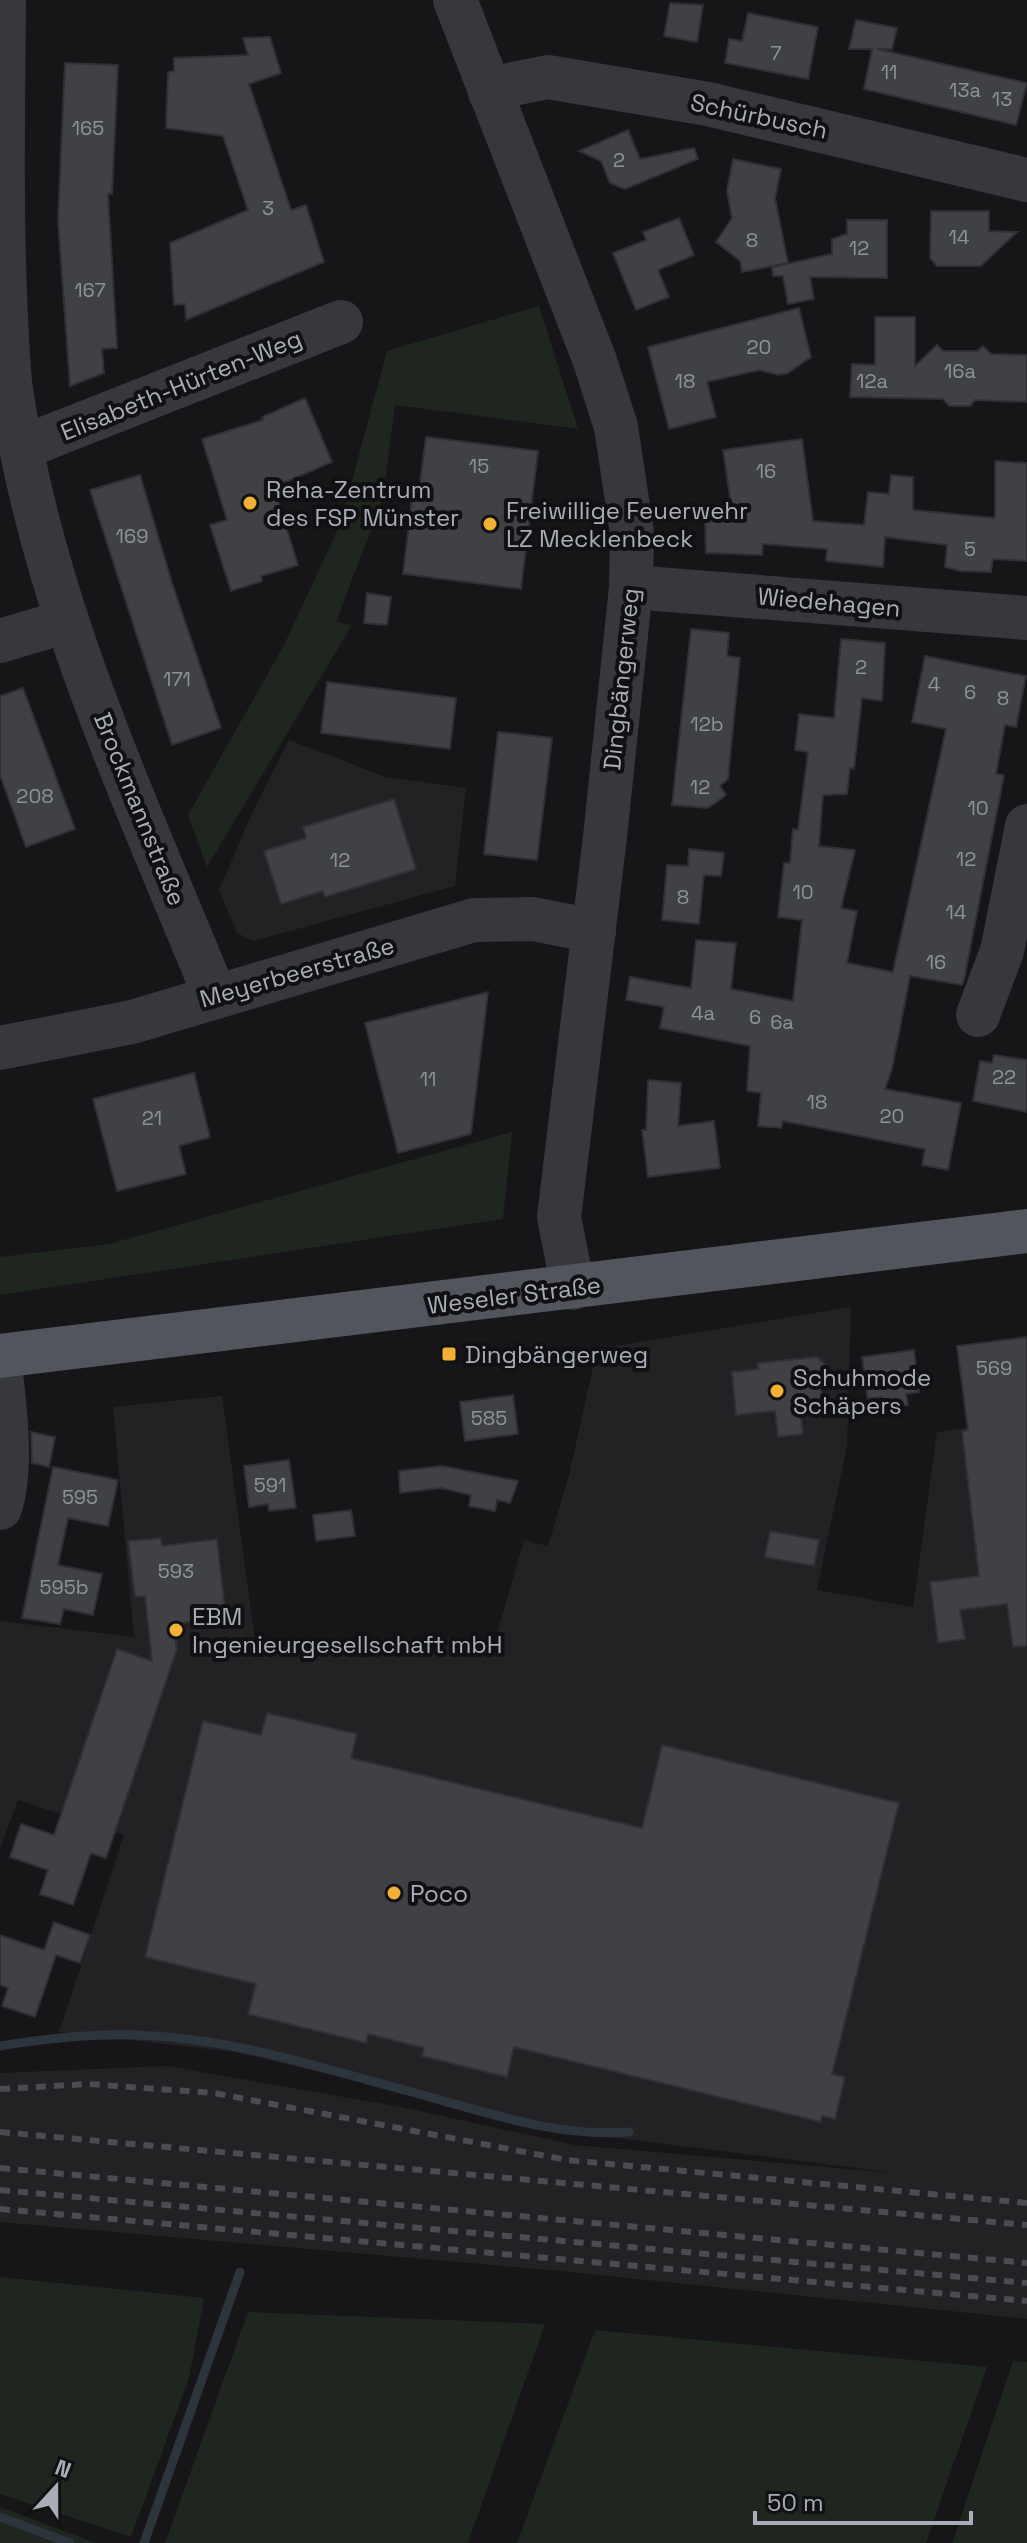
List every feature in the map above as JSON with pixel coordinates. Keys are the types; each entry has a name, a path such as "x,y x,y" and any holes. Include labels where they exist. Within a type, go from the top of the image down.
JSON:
{"main road":[{"name":"Weseler Straße","path":"0,1356 1027,1231"}],"street":[{"name":"Brockmannstraße","path":"4,0 4,290 10,380 21,448 44,547 67,621 215,996"},
{"name":"Dingbängerweg","path":"455,0 595,361 616,427 632,533 631,587 559,1217 573,1288"},
{"name":"Schürbusch","path":"490,93 513,84 548,77 708,104 1027,180"},
{"name":"Elisabeth-Hürten-Weg","path":"21,448 341,322"},
{"name":"Wiedehagen","path":"631,587 1027,618"},
{"path":"0,641 67,621"},
{"path":"978,1015 1002,951 1027,826"},
{"name":"Meyerbeerstraße","path":"0,1048 132,1022 474,920 533,919 594,931"},
{"path":"0,1366 5,1409 5,1494 0,1508"}],"shaded area":[{"path":"539,306 578,429 395,405 383,498 336,622 352,625 207,867 188,815 284,645 340,525 387,351"},
{"path":"289,740 386,777 466,788 455,886 253,941 237,933 219,890 253,811"},
{"path":"512,1132 503,1219 0,1295 0,1257 109,1244"},
{"path":"851,1307 847,1446 817,1590 913,1607 937,1432 1027,1420 1027,2319 549,2270 0,2222 0,2073 167,2066 401,2107 575,2145 895,2173 576,2133 235,2052 59,2032 124,1835 18,1800 0,1849 0,1621 134,1637 113,1407 222,1396 255,1640 496,1637 524,1540 548,1546 569,1475 597,1349"},
{"path":"0,2277 204,2298 189,2378 131,2537 0,2494"},
{"path":"248,2312 545,2324 468,2543 165,2543"},
{"path":"595,2330 987,2367 926,2543 517,2543"},
{"path":"1013,2361 1027,2362 1027,2543 952,2543"},
{"path":"0,2507 96,2543 0,2543"}],"building":[{"path":"670,3 703,5 697,42 664,36"},
{"path":"748,13 818,27 808,79 725,63 729,39 742,41"},
{"path":"856,20 897,28 892,49 877,49 1027,83 1016,125 864,89 872,49 849,49"},
{"path":"270,37 281,73 249,84 291,210 306,205 324,262 186,320 185,304 174,305 170,243 248,210 223,136 166,128 168,72 174,71 174,58 248,55 243,38"},
{"path":"65,63 118,65 112,194 108,194 117,348 102,349 104,373 70,386 58,220"},
{"path":"628,130 640,159 694,148 698,159 625,189 610,183 601,161 579,151"},
{"path":"733,159 781,169 775,198 788,263 742,272 740,261 716,242 732,218 727,191"},
{"path":"931,211 989,211 989,231 1017,232 981,266 937,266 930,258"},
{"path":"679,218 694,255 658,270 669,297 636,310 613,253 646,240 643,232"},
{"path":"847,220 887,220 887,278 810,277 814,299 788,304 783,276 773,276 772,267 832,254 832,239 847,234"},
{"path":"799,308 811,357 788,373 778,375 759,370 707,382 716,417 669,429 648,347"},
{"path":"875,317 915,317 915,366 937,345 943,351 977,351 983,346 991,354 1027,355 1027,402 975,400 970,406 949,406 943,399 850,397 852,364 875,365"},
{"name":"Reha-Zentrum des FSP Münster","path":"305,398 332,462 274,487 298,565 261,576 262,581 231,591 210,525 227,520 202,439 263,420 262,417"},
{"path":"426,437 538,451 521,589 403,574 412,498 418,498"},
{"path":"802,439 813,521 864,525 868,492 889,494 891,475 913,477 913,510 995,518 995,461 1027,463 1027,561 993,559 991,572 960,571 945,567 947,545 885,537 883,567 826,561 827,549 763,544 762,555 706,553 705,514 733,517 723,450"},
{"path":"140,475 172,583 221,728 172,745 90,490"},
{"path":"367,593 391,597 387,625 364,623"},
{"path":"691,629 729,633 727,656 740,658 728,779 720,786 726,795 708,808 672,805"},
{"path":"841,639 885,643 882,701 862,698 854,769 850,768 847,794 823,795 819,846 855,850 841,908 857,911 847,963 893,972 946,729 912,722 925,656 1026,676 1016,727 1005,725 996,774 1004,775 964,980 962,985 910,976 892,1069 885,1089 961,1103 948,1170 922,1165 925,1149 783,1121 781,1128 758,1126 761,1093 747,1091 750,1046 660,1028 664,1007 626,1000 630,977 691,988 696,940 736,943 731,989 793,1001 802,920 778,917 784,863 790,863 793,829 798,830 808,752 795,750 799,714 834,718"},
{"path":"327,682 456,698 450,749 321,733"},
{"path":"23,688 75,829 26,847 0,775 0,696"},
{"path":"498,732 552,738 537,860 484,854"},
{"path":"394,799 416,869 325,897 323,891 281,904 264,851 306,838 303,827"},
{"path":"689,849 724,853 721,876 704,875 699,924 662,920 667,865 688,866"},
{"path":"488,992 471,1134 398,1153 365,1023"},
{"path":"994,1055 1027,1060 1027,1112 973,1101 980,1061 992,1063"},
{"path":"194,1073 210,1137 179,1146 186,1174 117,1191 93,1099"},
{"path":"648,1080 681,1083 678,1126 714,1121 720,1168 648,1177 642,1130 646,1130"},
{"path":"1027,1337 1027,1646 1013,1647 1007,1604 960,1610 965,1639 938,1643 930,1582 979,1576 962,1431 968,1430 957,1346"},
{"path":"914,1350 919,1392 906,1394 908,1405 883,1409 882,1397 868,1399 862,1357"},
{"name":"Schuhmode Schäpers","path":"817,1357 829,1368 820,1381 822,1405 800,1408 803,1434 778,1437 775,1411 736,1415 732,1372 758,1369 758,1363"},
{"path":"513,1395 518,1434 465,1441 460,1402"},
{"path":"31,1432 55,1437 49,1467 32,1463"},
{"path":"289,1460 296,1508 269,1511 268,1504 249,1507 244,1466"},
{"path":"442,1466 518,1481 510,1503 497,1500 495,1511 469,1506 471,1495 441,1488 400,1493 399,1471"},
{"path":"53,1467 118,1480 108,1526 68,1518 58,1565 102,1574 93,1615 64,1609 60,1624 22,1618"},
{"path":"351,1510 355,1536 316,1541 313,1515"},
{"path":"770,1531 819,1540 814,1566 765,1557"},
{"path":"161,1538 162,1546 217,1539 226,1618 173,1624 177,1649 106,1858 91,1853 73,1905 40,1894 48,1870 10,1857 21,1824 54,1835 117,1649 152,1661 145,1596 135,1597 128,1541"},
{"path":"267,1713 357,1734 351,1758 642,1828 662,1745 899,1803 832,2074 845,2077 835,2119 822,2116 821,2122 514,2047 507,2077 422,2056 424,2048 368,2034 366,2043 248,2014 256,1984 145,1957 203,1721 261,1735"},
{"path":"54,1922 90,1935 80,1963 56,1955 35,2017 2,2006 8,1988 0,1985 0,1935 44,1950"}],"waterway":[{"path":"0,2046 117,2035 204,2041 307,2063 545,2127 601,2133 629,2132"},
{"path":"144,2543 240,2272"},
{"path":"0,2517 70,2543"}],"railway":[{"path":"0,2089 88,2084 214,2093 567,2160 1027,2203"},
{"path":"0,2132 1027,2225"},
{"path":"0,2168 1027,2263"},
{"path":"0,2190 1027,2283"},
{"path":"0,2209 1027,2301"}],"place":[{"name":"Reha-Zentrum des FSP Münster","path":"250,503"},
{"name":"Freiwillige Feuerwehr LZ Mecklenbeck","path":"490,524"},
{"name":"Dingbängerweg","path":"449,1354"},
{"name":"Schuhmode Schäpers","path":"777,1391"},
{"name":"EBM Ingenieurgesellschaft mbH","path":"176,1630"},
{"name":"Poco","path":"394,1893"}]}
